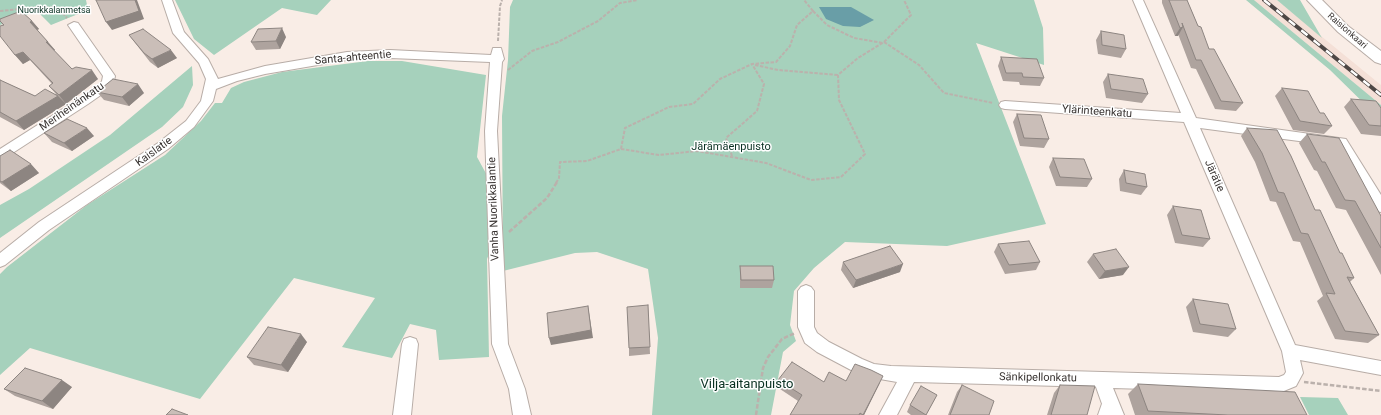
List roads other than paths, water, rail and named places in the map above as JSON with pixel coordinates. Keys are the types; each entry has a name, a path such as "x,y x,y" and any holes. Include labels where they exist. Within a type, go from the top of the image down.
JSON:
{"main road":[{"name":"Raisionkaari","path":"1314,0 1343,28 1381,60"}],"street":[{"path":"167,0 179,33 204,62 212,79 211,86"},
{"name":"Järätie","path":"1138,0 1290,351"},
{"name":"Meriheinänkatu","path":"0,155 84,101 104,86 108,81 109,76 74,25"},
{"name":"Santa-ahteentie","path":"211,86 233,78 265,70 347,56 390,54 498,54"},
{"name":"Vanha Nuorikkalantie","path":"498,54 492,130 498,316 500,344 517,389 522,415"},
{"name":"Kaislatie","path":"0,261 44,226 145,159 178,134 199,113 207,100 211,86"},
{"name":"Ylärinteenkatu","path":"1005,106 1189,120 1341,142 1381,207"},
{"name":"Sänkipellonkatu","path":"806,291 806,327 811,338 823,347 857,365 874,371 891,374 1284,385 1295,373 1290,351"},
{"path":"402,415 410,344"},
{"path":"1290,351 1381,368"},
{"path":"888,415 909,374"},
{"path":"1101,379 1115,415"}],"lane":[{"path":"1102,415 1108,398"}],"water":[{"path":"819,7 851,7 874,20 860,27 843,26 826,19"}],"railway":[{"path":"1264,0 1381,95"}],"park label":[{"name":"Nuorikkalanmetsä","path":"54,11"},
{"name":"Järämäenpuisto","path":"731,147"},
{"name":"Vilja-aitanpuisto","path":"747,385"}]}
